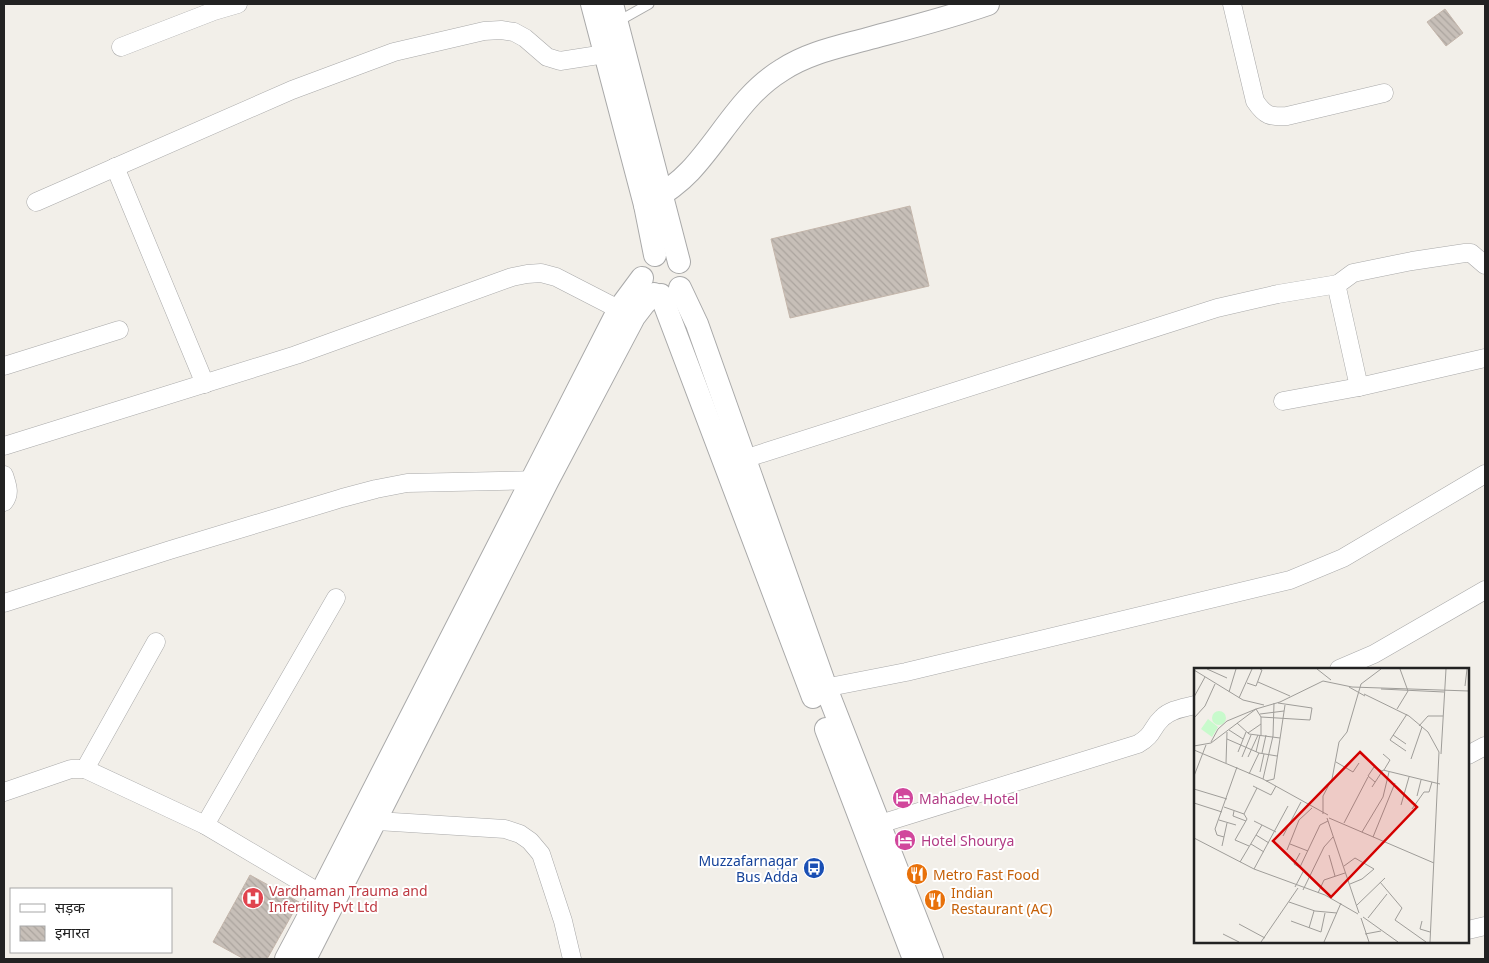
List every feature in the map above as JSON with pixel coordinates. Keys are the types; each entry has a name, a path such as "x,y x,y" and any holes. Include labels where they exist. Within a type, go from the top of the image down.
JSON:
{"street":[{"path":"122,47 214,11 238,4"},
{"path":"592,4 605,54 654,200 679,262"},
{"path":"654,200 691,170 740,105 762,84 781,70 808,55 956,15 988,4"},
{"path":"1232,4 1255,102 1263,112 1274,116 1287,116 1384,94"},
{"path":"615,13 654,200 655,255"},
{"path":"36,202 292,90 394,52 484,31 501,30 514,32 547,57 560,61 605,54"},
{"path":"115,167 205,384"},
{"path":"744,458 1217,308 1278,294 1338,284 1353,274 1412,261 1465,253 1471,254 1485,265"},
{"path":"305,959 328,898 539,480 626,313 644,304 659,289 684,275 683,268 679,262 675,257 668,254 655,255 644,264 659,289 872,827 932,959"},
{"path":"4,446 205,384 527,274 542,273 556,277 626,313"},
{"path":"1338,284 1336,288 1359,387"},
{"path":"659,289 696,324 744,458 819,690"},
{"path":"4,366 119,330"},
{"path":"1283,402 1359,387 1485,358"},
{"path":"819,690 906,672 1290,580 1343,558 1485,474"},
{"path":"4,475 8,488 8,497 4,502"},
{"path":"4,603 180,547 376,489 407,483 539,480"},
{"path":"286,959 328,898 376,821 539,480"},
{"path":"1341,668 1374,654 1485,590"},
{"path":"205,825 336,598"},
{"path":"85,769 156,642"},
{"path":"872,827 1138,744 1151,735 1159,721 1167,714 1194,705"},
{"path":"1469,754 1485,746"},
{"path":"4,792 71,769 85,769 205,825 328,898"},
{"path":"376,821 504,829 520,834 530,840 541,854 563,921 572,959"},
{"path":"872,827 914,959"},
{"path":"1469,930 1485,926"}],"lane":[{"path":"615,13 649,4"}],"building":[{"path":"1445,9 1463,33 1446,46 1427,22"},
{"path":"910,206 929,286 790,318 771,239"},
{"path":"250,875 299,902 267,959 244,959 213,942"}],"place":[{"name":"Mahadev Hotel","path":"903,798"},
{"name":"Hotel Shourya","path":"905,840"},
{"name":"Muzzafarnagar Bus Adda","path":"814,868"},
{"name":"Metro Fast Food","path":"917,874"},
{"name":"Vardhaman Trauma and Infertility Pvt Ltd","path":"253,898"},
{"name":"Indian Restaurant (AC)","path":"935,900"}]}
